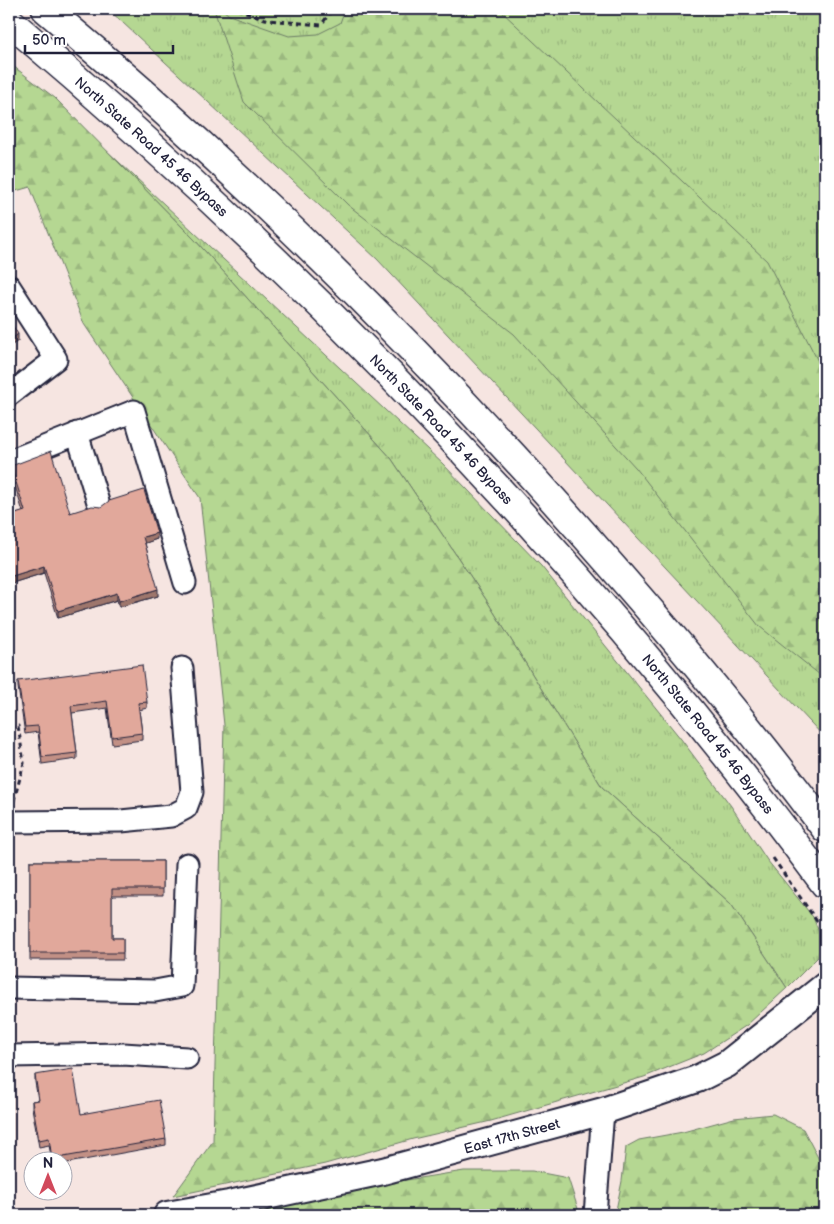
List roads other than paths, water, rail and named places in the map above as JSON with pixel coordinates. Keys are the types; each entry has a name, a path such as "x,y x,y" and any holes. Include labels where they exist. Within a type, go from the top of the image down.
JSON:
{"highway":[{"path":"46,9 144,93 238,179 359,295 476,416 572,520 647,606 748,728 825,828"},
{"name":"North State Road 45 46 Bypass","path":"9,22 110,108 196,186 306,290 408,393 557,554 634,642 740,772 825,884"}],"main road":[{"name":"East 17th Street","path":"167,1215 229,1204 383,1171 603,1111 697,1078 727,1064 825,986"}],"street":[{"path":"9,286 56,359 9,395"},
{"path":"9,461 134,411 185,583"},
{"path":"77,433 98,502"},
{"path":"10,822 120,822 171,816 186,808 192,792 182,668"},
{"path":"9,988 155,991 182,986 187,864"},
{"path":"9,1056 123,1054 187,1058"},
{"path":"596,1215 603,1111"}]}
